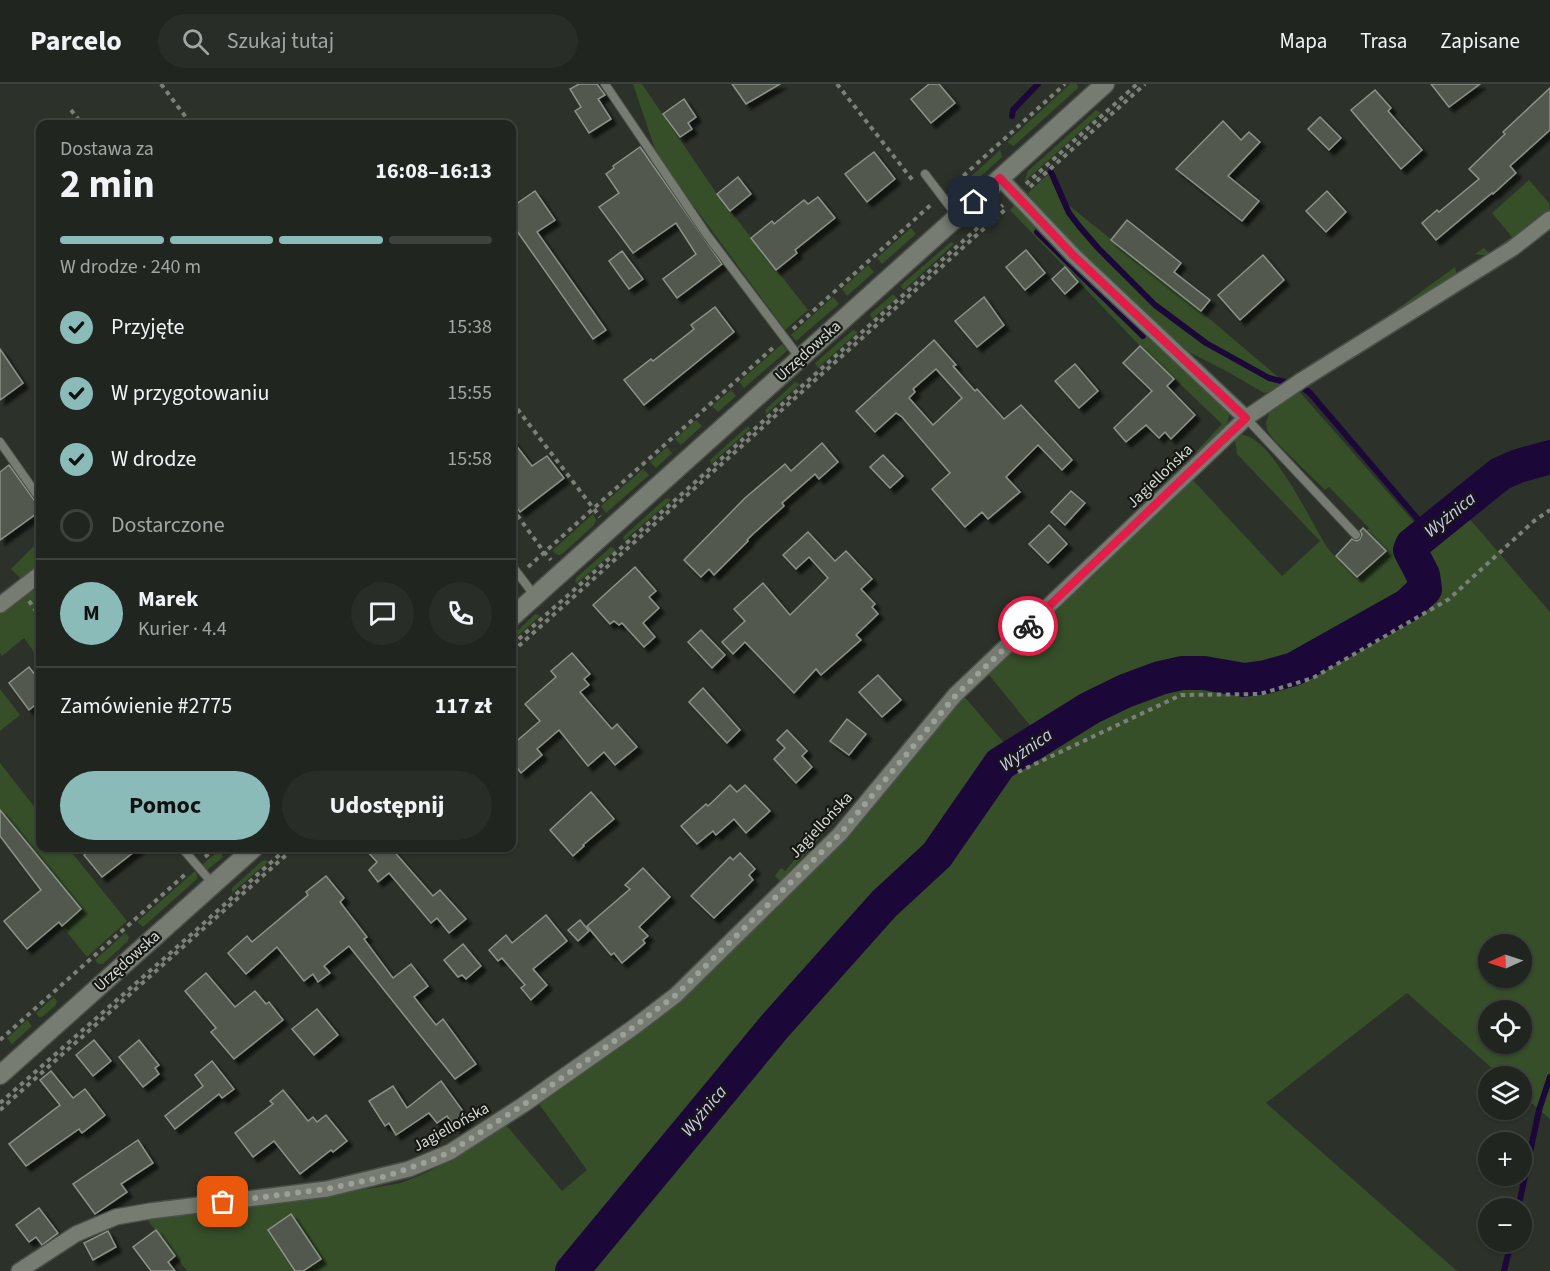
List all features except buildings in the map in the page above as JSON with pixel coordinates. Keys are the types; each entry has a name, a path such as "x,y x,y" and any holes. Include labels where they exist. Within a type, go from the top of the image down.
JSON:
{"street":[{"name":"Urzędowska","path":"516,614 1105,84"},
{"path":"1000,178 1073,255 1246,418"},
{"name":"Jagiellońska","path":"19,1271 76,1234 116,1217 327,1189 409,1169 450,1152 523,1105 676,995 840,834 956,695 1246,418 1302,380 1513,248 1550,219"},
{"path":"0,606 36,577"},
{"name":"Urzędowska","path":"0,1075 249,852"}],"lane":[{"path":"605,84 708,235 800,359"},
{"path":"925,174 953,221"},
{"path":"1246,418 1356,535"},
{"path":"0,442 36,493"},
{"path":"516,571 536,596"},
{"path":"185,852 213,884"}],"path":[{"path":"161,84 188,120"},
{"path":"837,84 917,186"},
{"path":"516,648 1017,196 1137,84"},
{"path":"516,641 1145,84"},
{"path":"71,110 79,120"},
{"path":"924,195 953,221"},
{"path":"516,407 610,529"},
{"path":"1018,772 1182,695 1260,694 1313,678 1449,599 1534,521 1550,510"},
{"path":"516,514 543,552 562,572"},
{"path":"0,1040 211,852"},
{"path":"0,1103 283,852"},
{"path":"0,1110 290,852"}],"green space":[{"path":"633,84 642,84 717,194 808,310 785,330 671,175 655,149"},
{"path":"1070,84 1077,84 1078,88 1016,144 1013,146 1007,142"},
{"path":"1096,110 1101,113 1024,182 1028,171"},
{"path":"1000,150 1002,157 970,186 965,182"},
{"path":"1054,169 1058,186 1067,204 1186,299 1284,382 1371,328 1455,267 1457,276 1273,391 1264,393 1191,353 1042,216 1028,193"},
{"path":"1529,180 1549,203 1550,210 1490,256 1475,254 1484,248 1489,253 1512,237 1492,213"},
{"path":"1016,204 1229,409 1224,428 1202,452 1195,453 1222,424 1140,346 1010,210"},
{"path":"911,228 916,234 882,264 877,258"},
{"path":"951,242 954,244 904,290 901,287 901,285"},
{"path":"868,265 874,272 847,296 842,289"},
{"path":"892,295 897,298 872,319 870,314"},
{"path":"833,297 839,304 796,341 791,335"},
{"path":"853,330 858,332 818,368 815,363"},
{"path":"782,344 788,350 744,388 739,382"},
{"path":"795,382 800,384 766,414 765,410"},
{"path":"731,390 736,396 718,412 712,406"},
{"path":"1298,390 1420,529 1455,502 1550,612 1550,1119 1532,1103 1532,1066 1490,1066 1407,993 1266,1103 1457,1271 187,1271 146,1218 326,1196 401,1183 430,1171 506,1125 562,1191 587,1170 539,1104 660,1015 963,695 1011,751 1037,734 985,670 1191,478 1282,576 1320,541 1237,454 1235,441 1238,435 1250,437 1263,447 1276,462 1289,480 1327,547 1356,577 1385,551 1366,531 1369,528 1329,487 1325,490 1274,440 1267,430 1266,422 1271,408"},
{"path":"696,420 702,426 681,445 675,439"},
{"path":"748,426 750,429 711,464 710,460"},
{"path":"667,447 672,453 656,468 650,462"},
{"path":"643,469 649,475 606,513 601,506"},
{"path":"668,498 671,500 625,540 623,539 624,536"},
{"path":"593,514 596,520 594,525 562,554 554,553 553,550"},
{"path":"36,544 36,567 22,579 11,569"},
{"path":"611,547 616,550 577,583 575,582 576,578"},
{"path":"36,584 36,654 24,638 2,656 0,653 0,614"},
{"path":"535,614 540,616 516,637 516,632"},
{"path":"0,689 20,715 0,731"},
{"path":"0,763 36,809 36,852 71,852 127,921 87,957 62,926 81,909 0,809"},
{"path":"846,801 849,804 814,844 811,841"},
{"path":"806,847 809,850 780,881 775,876 781,868 785,871"},
{"path":"218,852 221,852 223,857 207,870 202,865"},
{"path":"266,860 268,862 232,893 232,888"},
{"path":"195,871 197,879 143,927 137,922"},
{"path":"125,933 129,937 128,941 103,964 99,964 95,960"},
{"path":"54,997 57,1001 56,1005 39,1017 36,1013"},
{"path":"27,1020 32,1026 12,1044 7,1038"}],"waterway":[{"path":"1012,116 1013,110 1038,84"},
{"path":"1051,172 1069,213 1079,226 1155,305 1206,343 1269,378 1285,382"},
{"path":"1037,232 1143,336"},
{"path":"1302,387 1310,393 1428,531"},
{"name":"Wyżnica","path":"572,1271 775,1026 884,904 937,855 1000,764 1090,708 1125,691 1160,678 1182,673 1204,673 1244,680 1294,669 1408,605 1425,589 1423,575 1410,550 1412,545 1500,474 1550,457"},
{"path":"1520,1198 1539,1110 1550,1077"},
{"path":"1504,1271 1509,1252"}],"way so far":[{"path":"223,1202 304,1193 354,1184 387,1176 432,1160 450,1152 523,1105 616,1040 676,995 840,834 956,695 1028,626"}],"route":[{"path":"974,202 1000,178 1073,255 1246,418 1028,626"}]}
